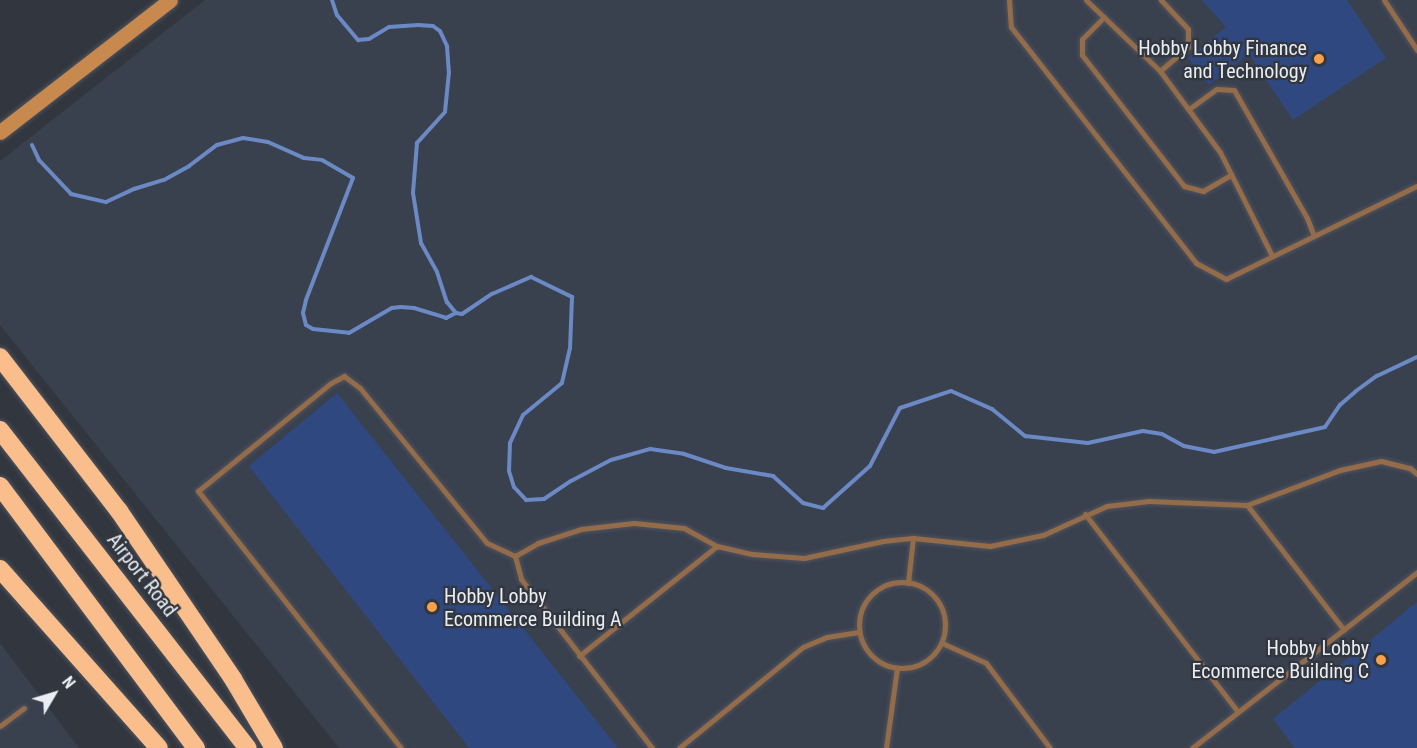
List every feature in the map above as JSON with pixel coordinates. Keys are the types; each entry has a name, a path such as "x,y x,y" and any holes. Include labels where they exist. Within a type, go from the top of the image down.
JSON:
{"highway":[{"path":"0,357 119,511 232,679 274,748"},
{"name":"Airport Road","path":"0,430 248,748"},
{"path":"0,486 196,748"},
{"path":"0,569 159,748"}],"main road":[{"path":"0,132 170,0"}],"lane":[{"path":"1009,0 1011,27 1196,263 1226,279 1417,186"},
{"path":"1086,0 1161,71 1189,109 1220,152 1272,256"},
{"path":"1161,0 1188,29 1188,47 1161,71"},
{"path":"1384,0 1417,50"},
{"path":"1104,17 1082,39 1082,55 1184,186 1203,191 1231,175"},
{"path":"1189,109 1217,89 1234,90 1314,236"},
{"path":"401,748 198,491 331,383 344,376 360,388 487,543 515,556"},
{"path":"515,556 538,543 581,529 634,523 684,528 717,546 752,554 804,558 883,541 913,538 990,546 1043,535 1107,506 1149,501 1247,505 1340,470 1381,461 1410,468 1417,474"},
{"path":"1247,505 1344,630"},
{"path":"1085,514 1238,712"},
{"path":"908,583 913,538"},
{"path":"579,656 717,546"},
{"path":"515,556 521,579 652,748"},
{"path":"1192,748 1417,572"},
{"path":"908,583 921,587 940,607 944,620 942,644 921,664 897,668 876,660 862,642 859,632 862,609 875,591 885,585 908,583"},
{"path":"679,748 803,647 827,637 859,632"},
{"path":"942,644 986,663 1050,748"},
{"path":"886,748 897,668"},
{"path":"0,726 24,708"}],"shaded area":[{"path":"205,0 1417,0 1417,748 339,748 0,325 0,161"},
{"path":"0,643 79,748 0,748"}],"building":[{"name":"Hobby Lobby Finance and Technology","path":"1202,0 1347,0 1386,58 1293,120 1249,54 1209,85 1188,58 1226,27"},
{"name":"Hobby Lobby Ecommerce Building A","path":"337,393 618,748 469,748 249,466"},
{"name":"Hobby Lobby Ecommerce Building C","path":"1417,602 1417,748 1295,748 1273,719"}],"waterway":[{"path":"332,0 337,15 358,40 369,39 389,27 433,26 440,31 447,46 449,72 445,112 417,143 413,193 421,243 437,272 447,302 456,313"},
{"path":"32,145 39,160 71,194 106,202 134,189 164,180 189,166 217,145 243,138 268,142 304,158 322,160 353,178 306,300 303,313 306,325 313,329 349,333 392,308 401,307 414,308 446,318 456,313 462,314 492,294 531,277 572,297 570,348 562,383 523,415 510,443 509,471 514,487 526,500 544,499 571,481 611,460 650,449 684,454 726,468 773,476 803,503 823,508 870,466 900,408 951,391 992,409 1025,436 1088,443 1143,431 1162,434 1184,446 1214,452 1325,427 1340,405 1356,391 1377,376 1417,357"}],"place":[{"name":"Hobby Lobby Finance and Technology","path":"1319,59"},
{"name":"Hobby Lobby Ecommerce Building A","path":"432,607"},
{"name":"Hobby Lobby Ecommerce Building C","path":"1381,660"}]}
